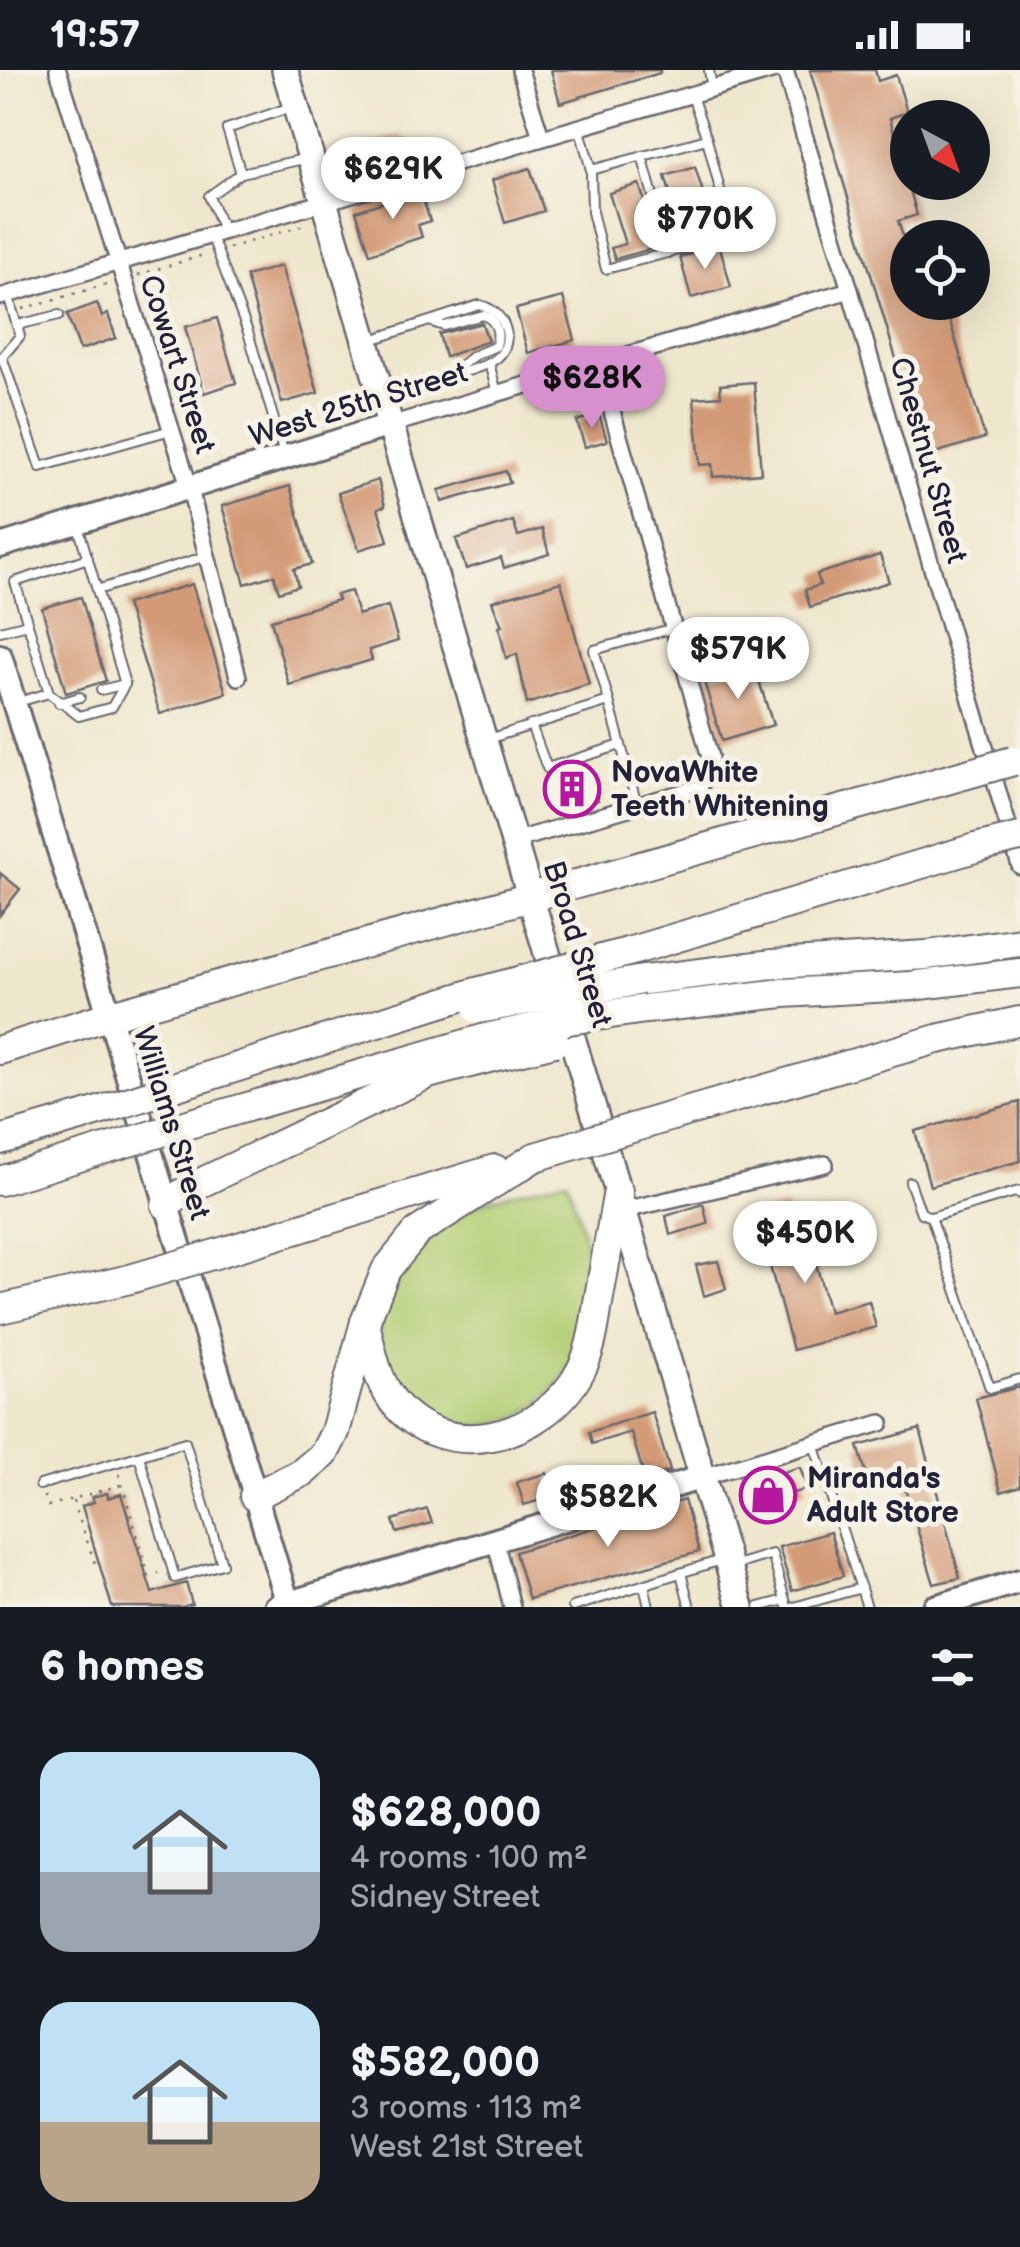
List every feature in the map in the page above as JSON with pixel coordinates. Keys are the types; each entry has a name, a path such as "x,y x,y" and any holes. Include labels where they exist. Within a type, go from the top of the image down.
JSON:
{"highway":[{"path":"0,1050 108,1016 1018,760"},
{"path":"0,1140 1020,837"},
{"path":"476,1001 773,964 927,955 1020,942"},
{"path":"0,1181 192,1123 489,1047 568,1020 649,1016 1020,973"},
{"path":"0,1309 130,1279 800,1078 1010,1022"},
{"path":"166,1204 190,1188 489,1047"},
{"path":"254,1496 304,1472 324,1454 336,1432 366,1322 386,1270 416,1232 535,1157"},
{"path":"366,1322 374,1364 392,1399 411,1419 436,1432 494,1439 528,1425 560,1400 580,1372 591,1344 621,1200"}],"main road":[{"name":"Broad Street","path":"284,70 742,1607"}],"street":[{"name":"Cowart Street","path":"58,70 190,489 238,676"},
{"path":"520,70 541,138"},
{"name":"Chestnut Street","path":"785,70 1020,866"},
{"path":"4,296 216,232 326,209 579,126 765,71"},
{"name":"West 25th Street","path":"0,546 496,392 850,290"},
{"path":"514,840 698,788 708,774 710,757 598,362"},
{"name":"Williams Street","path":"0,656 284,1606"},
{"path":"621,1200 824,1164"},
{"path":"284,1606 881,1424"},
{"path":"495,1539 512,1607"},
{"path":"936,1607 1020,1581"}],"lane":[{"path":"709,70 712,88"},
{"path":"579,126 591,170 592,212 606,269 732,236 692,94"},
{"path":"241,172 228,129 295,106"},
{"path":"591,170 707,139"},
{"path":"642,156 669,253"},
{"path":"285,458 248,332 217,251 209,196 241,172 310,157"},
{"path":"4,296 20,336 2,358 40,467 171,430"},
{"path":"365,342 480,306 494,311 504,324 508,342 490,363 380,392"},
{"path":"17,325 59,314"},
{"path":"429,322 444,326 482,315 491,319 498,331 496,346 473,356 450,374"},
{"path":"490,363 496,392"},
{"path":"78,522 125,684 112,707 78,716 49,692 15,582 88,558"},
{"path":"98,590 207,556"},
{"path":"0,631 28,624"},
{"path":"637,805 594,650 674,628"},
{"path":"101,690 125,684"},
{"path":"14,703 49,692"},
{"path":"59,703 80,697"},
{"path":"484,740 609,701"},
{"path":"532,725 546,768 621,745"},
{"path":"910,1182 921,1213 931,1217 1019,1190 1020,1194"},
{"path":"931,1217 990,1388 1020,1379"},
{"path":"40,1485 185,1442 222,1564 175,1578 139,1456"},
{"path":"814,1444 867,1607"},
{"path":"572,1607 682,1573 772,1554 789,1605"},
{"path":"682,1573 690,1607"},
{"path":"644,1585 650,1607"},
{"path":"760,1607 828,1602 861,1588"}],"path":[{"path":"13,312 217,251 326,209"},
{"path":"116,1463 149,1576"},
{"path":"40,1485 48,1506 122,1485"},
{"path":"73,1499 98,1569"}],"green space":[{"path":"567,1179 582,1229 590,1278 585,1326 564,1375 537,1405 506,1421 472,1425 440,1418 412,1402 391,1377 381,1346 384,1308 406,1267 431,1237 474,1206"}],"building":[{"path":"551,70 660,70 660,73 560,103"},
{"path":"810,70 875,70 878,81 896,75 903,100 890,100 890,200 913,200 917,215 890,220 890,320 949,320 985,438 925,456"},
{"path":"402,135 411,159 350,179 340,153"},
{"path":"695,167 711,218 719,215 722,229 685,241 665,176"},
{"path":"530,168 544,211 505,223 492,180"},
{"path":"639,184 659,247 615,259 611,248 625,244 609,193"},
{"path":"420,190 430,221 418,225 422,237 370,254 356,211"},
{"path":"720,247 731,287 691,298 680,257"},
{"path":"281,266 318,393 282,403 246,276"},
{"path":"563,297 575,340 528,353 516,309"},
{"path":"97,303 102,317 108,314 116,338 80,350 67,314"},
{"path":"217,318 236,383 204,393 185,327"},
{"path":"482,323 488,341 445,357 439,334"},
{"path":"754,382 761,473 713,477 712,464 700,465 694,398 721,396 720,385"},
{"path":"599,414 607,441 585,447 577,421"},
{"path":"506,471 510,483 442,502 439,490"},
{"path":"378,480 385,506 378,508 388,541 359,550 338,493"},
{"path":"290,486 312,564 294,569 298,586 279,592 274,575 245,584 222,506"},
{"path":"513,521 518,536 542,529 549,554 504,568 501,558 466,569 456,539"},
{"path":"880,555 889,582 810,607 805,590 820,585 817,574"},
{"path":"561,582 589,684 527,704 517,654 506,658 499,627 502,626 492,601"},
{"path":"192,584 226,693 160,714 126,604"},
{"path":"351,591 358,615 388,606 398,641 369,650 372,660 289,685 271,620 338,600 336,595"},
{"path":"81,597 106,681 66,693 42,608"},
{"path":"753,662 773,725 722,741 703,678"},
{"name":"NovaWhite Teeth Whitening","path":"588,766 598,800 555,811 545,778"},
{"path":"0,873 20,889 0,915"},
{"path":"1020,1102 1020,1161 930,1186 915,1131"},
{"path":"703,1204 708,1224 670,1235 666,1216"},
{"path":"786,1206 794,1234 807,1230 829,1312 869,1301 876,1327 793,1350 756,1215"},
{"path":"718,1261 726,1289 704,1296 696,1265"},
{"path":"1020,1387 1020,1486 1001,1492 976,1398"},
{"path":"652,1412 670,1471 645,1479 631,1432 592,1444 589,1432"},
{"path":"920,1429 960,1578 934,1584 899,1469 868,1479 858,1446"},
{"name":"Miranda's Adult Store","path":"800,1467 807,1489 766,1501 768,1509 755,1513 746,1483"},
{"path":"547,1473 554,1496 524,1505 517,1482"},
{"path":"107,1493 108,1498 121,1494 152,1593 186,1583 192,1604 112,1607 82,1506 94,1502 92,1497"},
{"path":"684,1500 699,1552 529,1599 515,1552"},
{"path":"427,1509 432,1523 397,1533 393,1520"},
{"path":"830,1532 843,1576 792,1591 779,1547"}],"place":[{"name":"NovaWhite Teeth Whitening","path":"572,789"},
{"name":"Miranda's Adult Store","path":"768,1495"}]}
